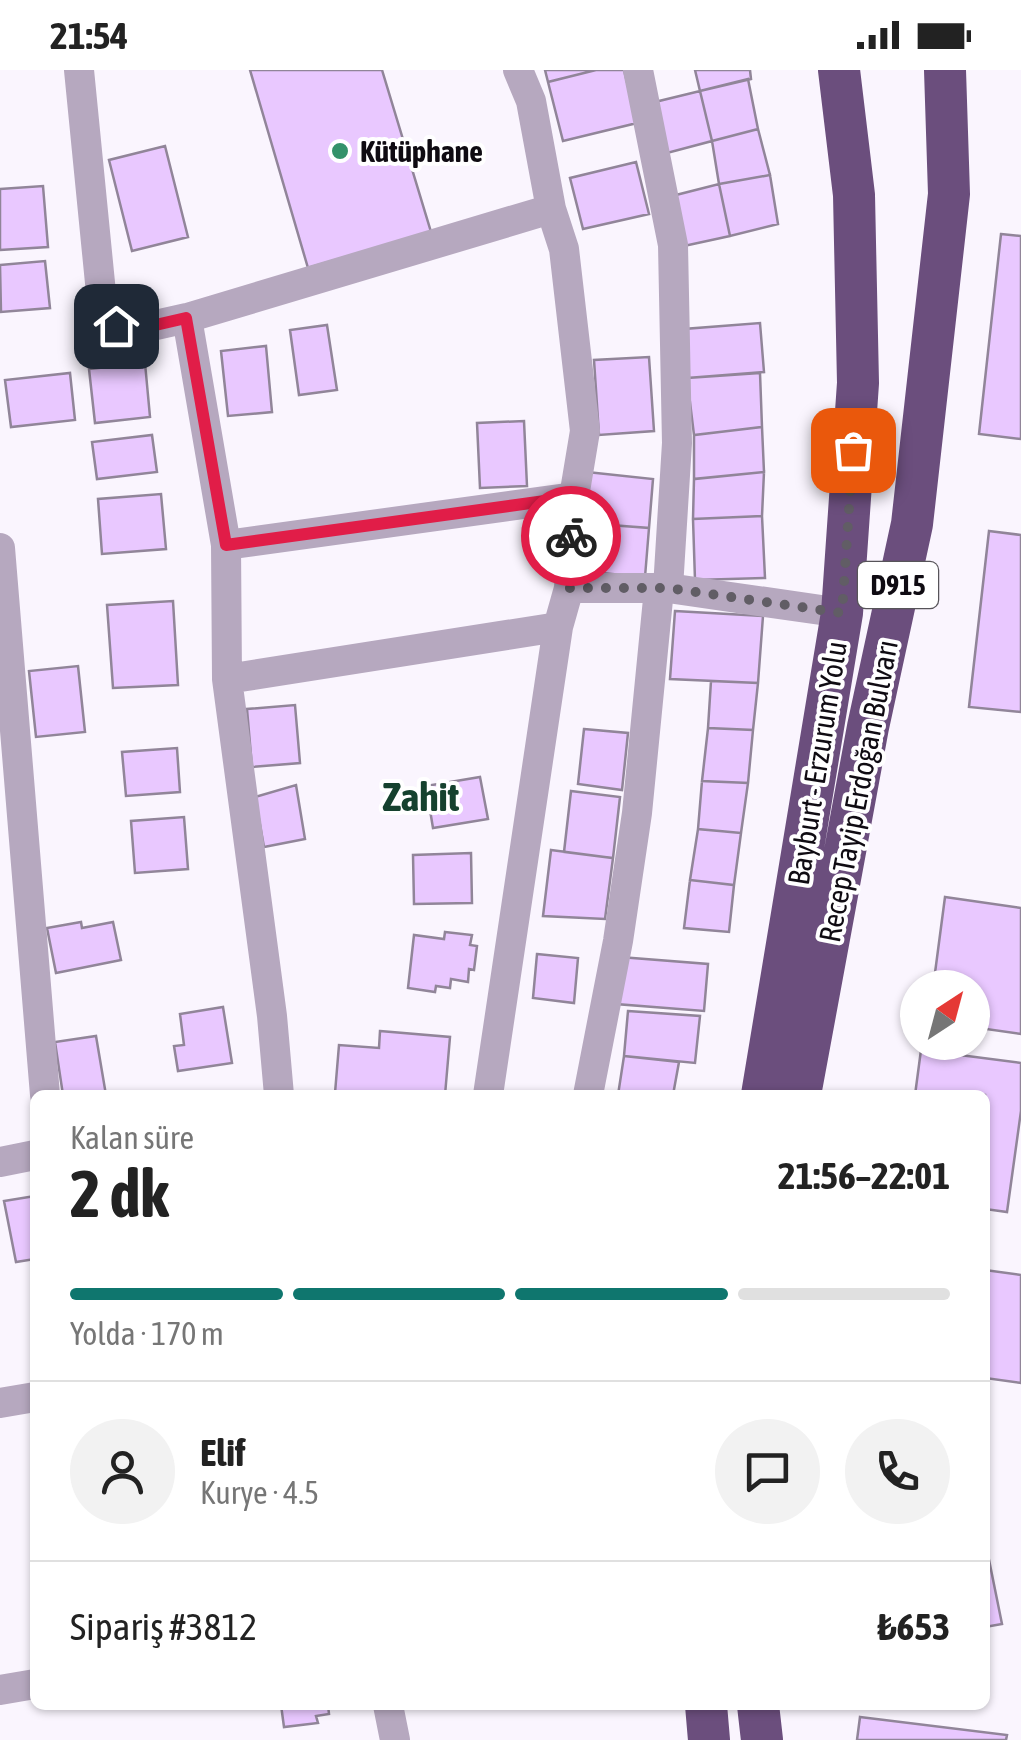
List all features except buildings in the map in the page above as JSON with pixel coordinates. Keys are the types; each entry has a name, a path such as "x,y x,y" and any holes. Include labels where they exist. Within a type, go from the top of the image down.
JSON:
{"highway":[{"name":"Bayburt - Erzurum Yolu","path":"763,1090 842,613 858,383 854,195 838,70"},
{"name":"Recep Tayip Erdoğan Bulvarı","path":"801,1090 868,726 912,524 949,194 945,70"},
{"path":"706,1710 709,1740"},
{"path":"759,1710 762,1740"}],"street":[{"path":"79,70 102,303 116,326 138,329 186,318 550,209"},
{"path":"489,1090 558,627 568,588 574,497 584,430 564,249 550,209 531,101 518,70"},
{"path":"589,1090 618,941 637,814 677,443 673,245 638,70"},
{"path":"186,318 226,545 227,680 279,1090"},
{"path":"226,545 574,497"},
{"path":"0,548 10,835 44,1090"},
{"path":"568,588 664,589 842,613"},
{"path":"227,680 558,627"},
{"path":"0,1162 30,1156"},
{"path":"0,1403 30,1399"},
{"path":"0,1690 30,1685"},
{"path":"389,1710 396,1740"}],"way so far":[{"path":"571,536 568,588 668,588 842,613 853,450"}],"place":[{"name":"Kütüphane","path":"340,151"}],"district":[{"name":"Zahit","path":"421,796"}],"route":[{"path":"116,326 138,329 186,318 226,545 574,497 571,536"}]}
